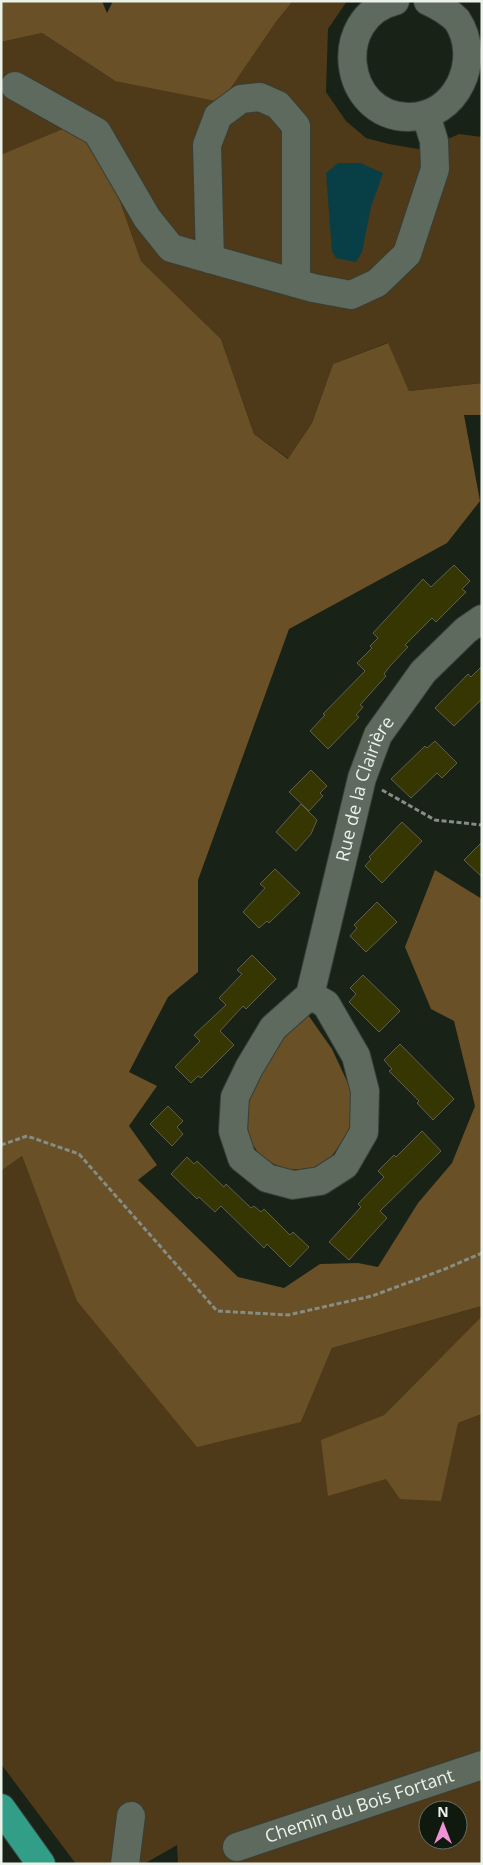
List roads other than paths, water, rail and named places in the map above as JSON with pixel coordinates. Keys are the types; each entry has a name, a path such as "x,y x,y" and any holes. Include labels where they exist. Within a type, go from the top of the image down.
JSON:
{"highway":[{"path":"1,1808 41,1863"}],"street":[{"path":"395,1 387,3 370,14 358,30 352,48 352,68 359,86 371,102 388,112 407,117 426,115 444,107 458,94 468,76 470,57 467,38 458,21 441,3"},
{"path":"15,86 97,132 147,218 171,248 351,295 377,282 407,254 435,169 434,140 426,115"},
{"path":"210,258 207,145 218,116 241,99 260,97 278,105 296,126 296,282"},
{"name":"Rue de la Clairière","path":"310,995 362,778 378,735 423,672 466,630 482,620"},
{"path":"310,995 326,1004 356,1056 365,1091 364,1132 344,1165 320,1181 293,1185 267,1178 242,1158 234,1131 235,1097 249,1068 274,1028 310,995"},
{"name":"Chemin du Bois Fortant","path":"237,1846 482,1765"},
{"path":"125,1864 131,1816"}],"water":[{"path":"338,163 360,163 383,173 371,207 362,252 356,262 336,258 332,251 326,173"}]}
